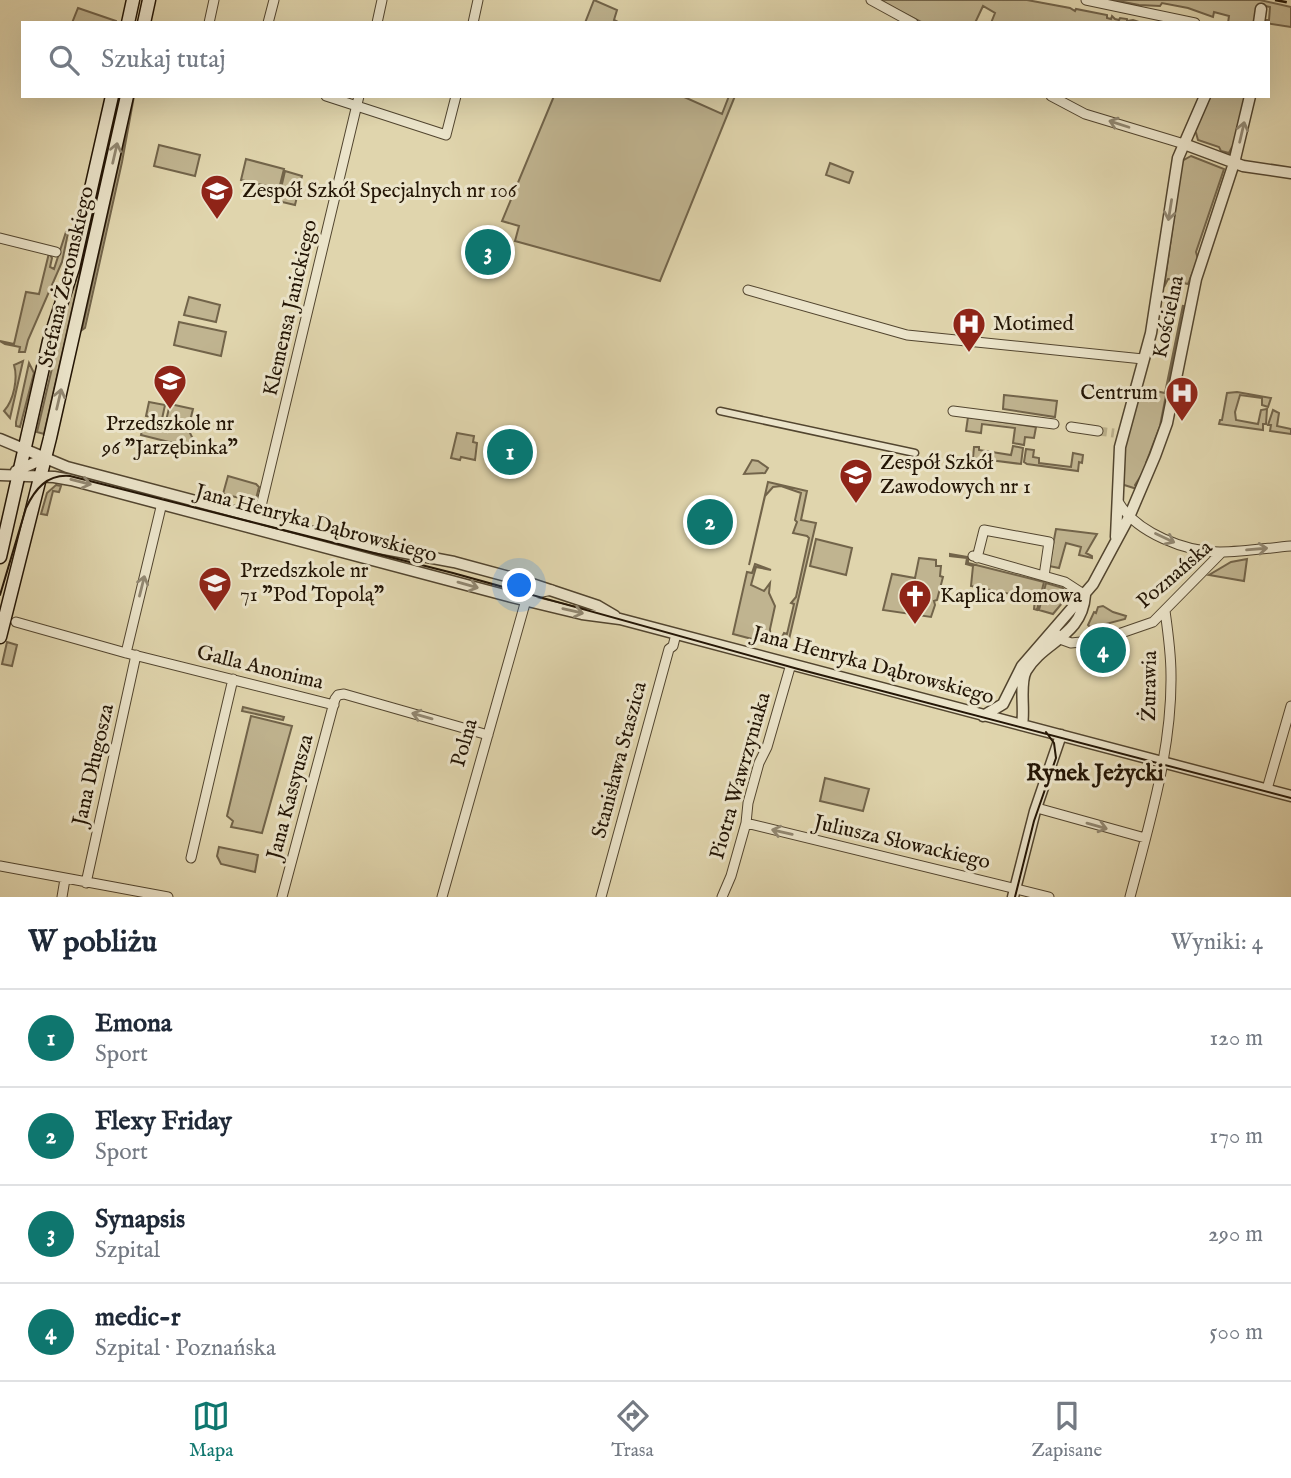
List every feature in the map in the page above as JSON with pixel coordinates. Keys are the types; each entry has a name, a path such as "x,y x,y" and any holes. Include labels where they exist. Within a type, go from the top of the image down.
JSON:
{"main road":[{"path":"128,21 133,0"},
{"path":"144,21 149,0"},
{"name":"Stefana Żeromskiego","path":"0,557 49,341 73,268 111,98"},
{"name":"Stefana Żeromskiego","path":"0,637 43,467 127,98"}],"street":[{"path":"209,21 214,0"},
{"path":"269,21 274,0"},
{"path":"377,21 382,0"},
{"path":"473,21 478,0"},
{"path":"871,0 909,21"},
{"path":"1086,0 1186,21"},
{"path":"332,98 446,135 455,98"},
{"name":"Klemensa Janickiego","path":"257,523 359,98"},
{"path":"1055,98 1084,114 1184,144 1243,166 1291,173"},
{"name":"Kościelna","path":"1115,541 1119,503 1119,434 1143,359 1158,297 1178,158 1204,98"},
{"name":"Kościelna","path":"983,716 1003,704 1022,666 1085,595 1129,517 1166,430 1196,279 1234,163 1250,98"},
{"path":"0,238 56,252"},
{"path":"748,290 907,335 1143,359"},
{"path":"720,411 915,453"},
{"path":"953,411 1054,425"},
{"path":"1071,427 1098,431"},
{"name":"Jana Henryka Dąbrowskiego","path":"0,439 21,464 43,467 64,478 162,503 454,562 554,590 598,606 620,619"},
{"name":"Jana Henryka Dąbrowskiego","path":"21,464 43,467"},
{"name":"Jana Henryka Dąbrowskiego","path":"0,475 21,464 67,467 526,600 582,614 620,619 1291,796"},
{"path":"0,475 10,484 14,496"},
{"path":"1117,485 1121,497 1125,499 1133,499 1139,493"},
{"path":"126,653 162,503"},
{"path":"1119,503 1129,517 1167,540 1222,552"},
{"path":"1044,576 1049,542 984,530 974,557 1065,582 1085,595"},
{"name":"Poznańska","path":"1060,639 1083,643 1112,638 1153,622 1222,552 1291,546"},
{"path":"517,579 525,588 526,600"},
{"path":"526,600 532,594 554,590"},
{"name":"Kościelna","path":"1022,725 1025,710 1024,675 1033,662 1078,621 1084,608 1085,595"},
{"name":"Polna","path":"442,897 526,600"},
{"name":"Żurawia","path":"1130,897 1162,762 1171,683 1165,611"},
{"name":"Galla Anonima","path":"16,622 126,653 334,705 336,697 344,694 488,735"},
{"path":"1057,624 1056,632 1060,639"},
{"name":"Stanisława Staszica","path":"601,897 665,663 676,634"},
{"name":"Jana Długosza","path":"86,883 136,655"},
{"name":"Piotra Wawrzyniaka","path":"722,897 731,876 746,823 748,803 791,664"},
{"path":"191,858 233,678"},
{"name":"Jana Kassyusza","path":"282,897 334,705"},
{"path":"1267,789 1291,706"},
{"path":"1014,893 1060,735"},
{"path":"1037,808 1145,838"},
{"name":"Juliusza Słowackiego","path":"746,823 1014,893 1049,897"},
{"path":"0,866 167,897"},
{"path":"62,897 65,879"}],"shaded area":[{"path":"594,0 617,10 616,21 586,21"},
{"path":"878,0 1027,0 1107,15 1107,18 1111,19 1112,16 1119,20 1127,19 1127,21 992,21 995,13 983,6 976,21 919,21"},
{"path":"1113,0 1260,0 1291,7 1291,27 1265,21 1269,20 1270,7 1260,5 1254,21 1228,21 1229,16 1214,12 1213,17 1162,3 1160,6"},
{"path":"78,8 116,21 73,21"},
{"path":"116,98 120,98 44,434 37,432"},
{"path":"134,98 122,162 85,328 82,330"},
{"path":"553,98 686,98 722,114 728,98 734,98 660,281 515,241 519,226 502,221"},
{"path":"1207,98 1246,98 1235,147 1232,147 1229,153 1198,140 1193,131"},
{"path":"159,145 200,155 195,176 154,166"},
{"path":"1191,156 1224,169 1188,284 1183,283 1183,280 1168,279 1164,287 1182,161"},
{"path":"246,159 284,169 279,189 241,180"},
{"path":"830,163 853,172 849,183 826,175"},
{"path":"285,171 302,176 295,205 278,201"},
{"path":"66,232 68,233 62,262 25,352 19,352 20,347 0,341 14,344 26,292 39,294 49,253 52,258 50,267 54,269"},
{"path":"189,297 220,305 216,322 184,315"},
{"path":"1183,305 1184,317 1181,318 1160,426 1147,466 1135,485 1137,489 1121,484 1123,451 1141,388 1165,393"},
{"path":"179,322 226,332 221,356 174,345"},
{"path":"23,361 10,418 4,411 14,389 14,365"},
{"path":"29,363 34,373 20,427 16,426 16,422"},
{"path":"1237,392 1271,398 1268,407 1262,405 1262,398 1240,395 1235,412 1236,420 1258,424 1261,410 1267,409 1263,430 1219,424 1227,393"},
{"path":"1004,395 1057,401 1055,417 1003,409"},
{"path":"149,402 165,405 162,419 146,416"},
{"path":"170,404 193,409 188,429 192,437 189,447 141,435 144,421 165,425"},
{"path":"1273,410 1279,413 1277,426 1291,429 1291,434 1270,431 1271,425 1268,425"},
{"path":"968,417 1036,427 1034,438 1025,437 1024,445 1013,443 1015,428 982,424 981,433 966,431"},
{"path":"457,433 474,436 473,442 477,443 475,460 451,458"},
{"path":"1013,446 1023,448 1021,464 973,458 974,447 1011,455"},
{"path":"1026,449 1034,450 1033,457 1039,458 1039,463 1071,467 1073,453 1083,455 1082,463 1079,462 1078,471 1027,464 1024,462"},
{"path":"752,460 768,468 765,473 744,474"},
{"path":"228,476 256,484 259,487 256,499 252,501 223,494"},
{"path":"768,482 807,491 801,520 816,523 787,648 778,646 784,633 787,634 794,604 791,603 796,597 809,538 793,533 801,493 781,486 773,487 765,496 749,565"},
{"path":"56,485 61,486 59,492 53,491 47,515 41,514 47,493"},
{"path":"1056,529 1097,534 1086,553 1092,558 1079,555 1081,547 1066,543 1059,568 1049,566"},
{"path":"816,539 852,548 846,575 810,566"},
{"path":"950,554 968,557 968,563 1044,582 1037,610 1034,609 1035,599 971,586 973,566 966,564 967,558"},
{"path":"919,558 936,560 936,566 941,566 940,576 943,577 931,617 883,610 892,574 915,578"},
{"path":"1247,559 1244,581 1209,575 1231,562"},
{"path":"755,564 771,570 756,567 751,585 764,591 770,583 769,593 775,606 770,629 771,644 733,634 747,572 752,573"},
{"path":"1046,583 1063,588 1068,596 1053,614 1039,610"},
{"path":"1103,606 1126,616 1125,619 1091,628 1088,625 1094,612"},
{"path":"7,642 17,645 12,666 2,664"},
{"path":"243,707 284,717 283,720 242,711"},
{"path":"251,716 292,726 262,833 231,827 233,821 227,816"},
{"path":"825,778 869,789 863,811 820,801"},
{"path":"219,847 258,855 255,872 221,864 217,856"}],"tunnel":[{"path":"1098,431 1114,433"}],"tram line":[{"path":"0,595 30,501 48,480 70,476 453,573 798,669 1291,798"},
{"path":"1015,897 1034,821 1056,758 1054,743 1046,732"}],"railway":[{"path":"1275,0 1291,3"}],"place":[{"name":"Zespół Szkół Specjalnych nr 106","path":"217,221"},
{"name":"Synapsis","path":"488,252"},
{"name":"Motimed","path":"969,354"},
{"name":"Przedszkole nr 96 \"Jarzębinka\"","path":"170,411"},
{"name":"Centrum","path":"1182,423"},
{"name":"Emona","path":"510,452"},
{"name":"Zespół Szkół Zawodowych nr 1","path":"856,505"},
{"name":"Flexy Friday","path":"710,522"},
{"name":"Przedszkole nr 71 \"Pod Topolą\"","path":"215,613"},
{"name":"Kaplica domowa","path":"915,626"},
{"name":"medic-r","path":"1103,650"}],"district":[{"name":"Rynek Jeżycki","path":"1095,773"}]}
